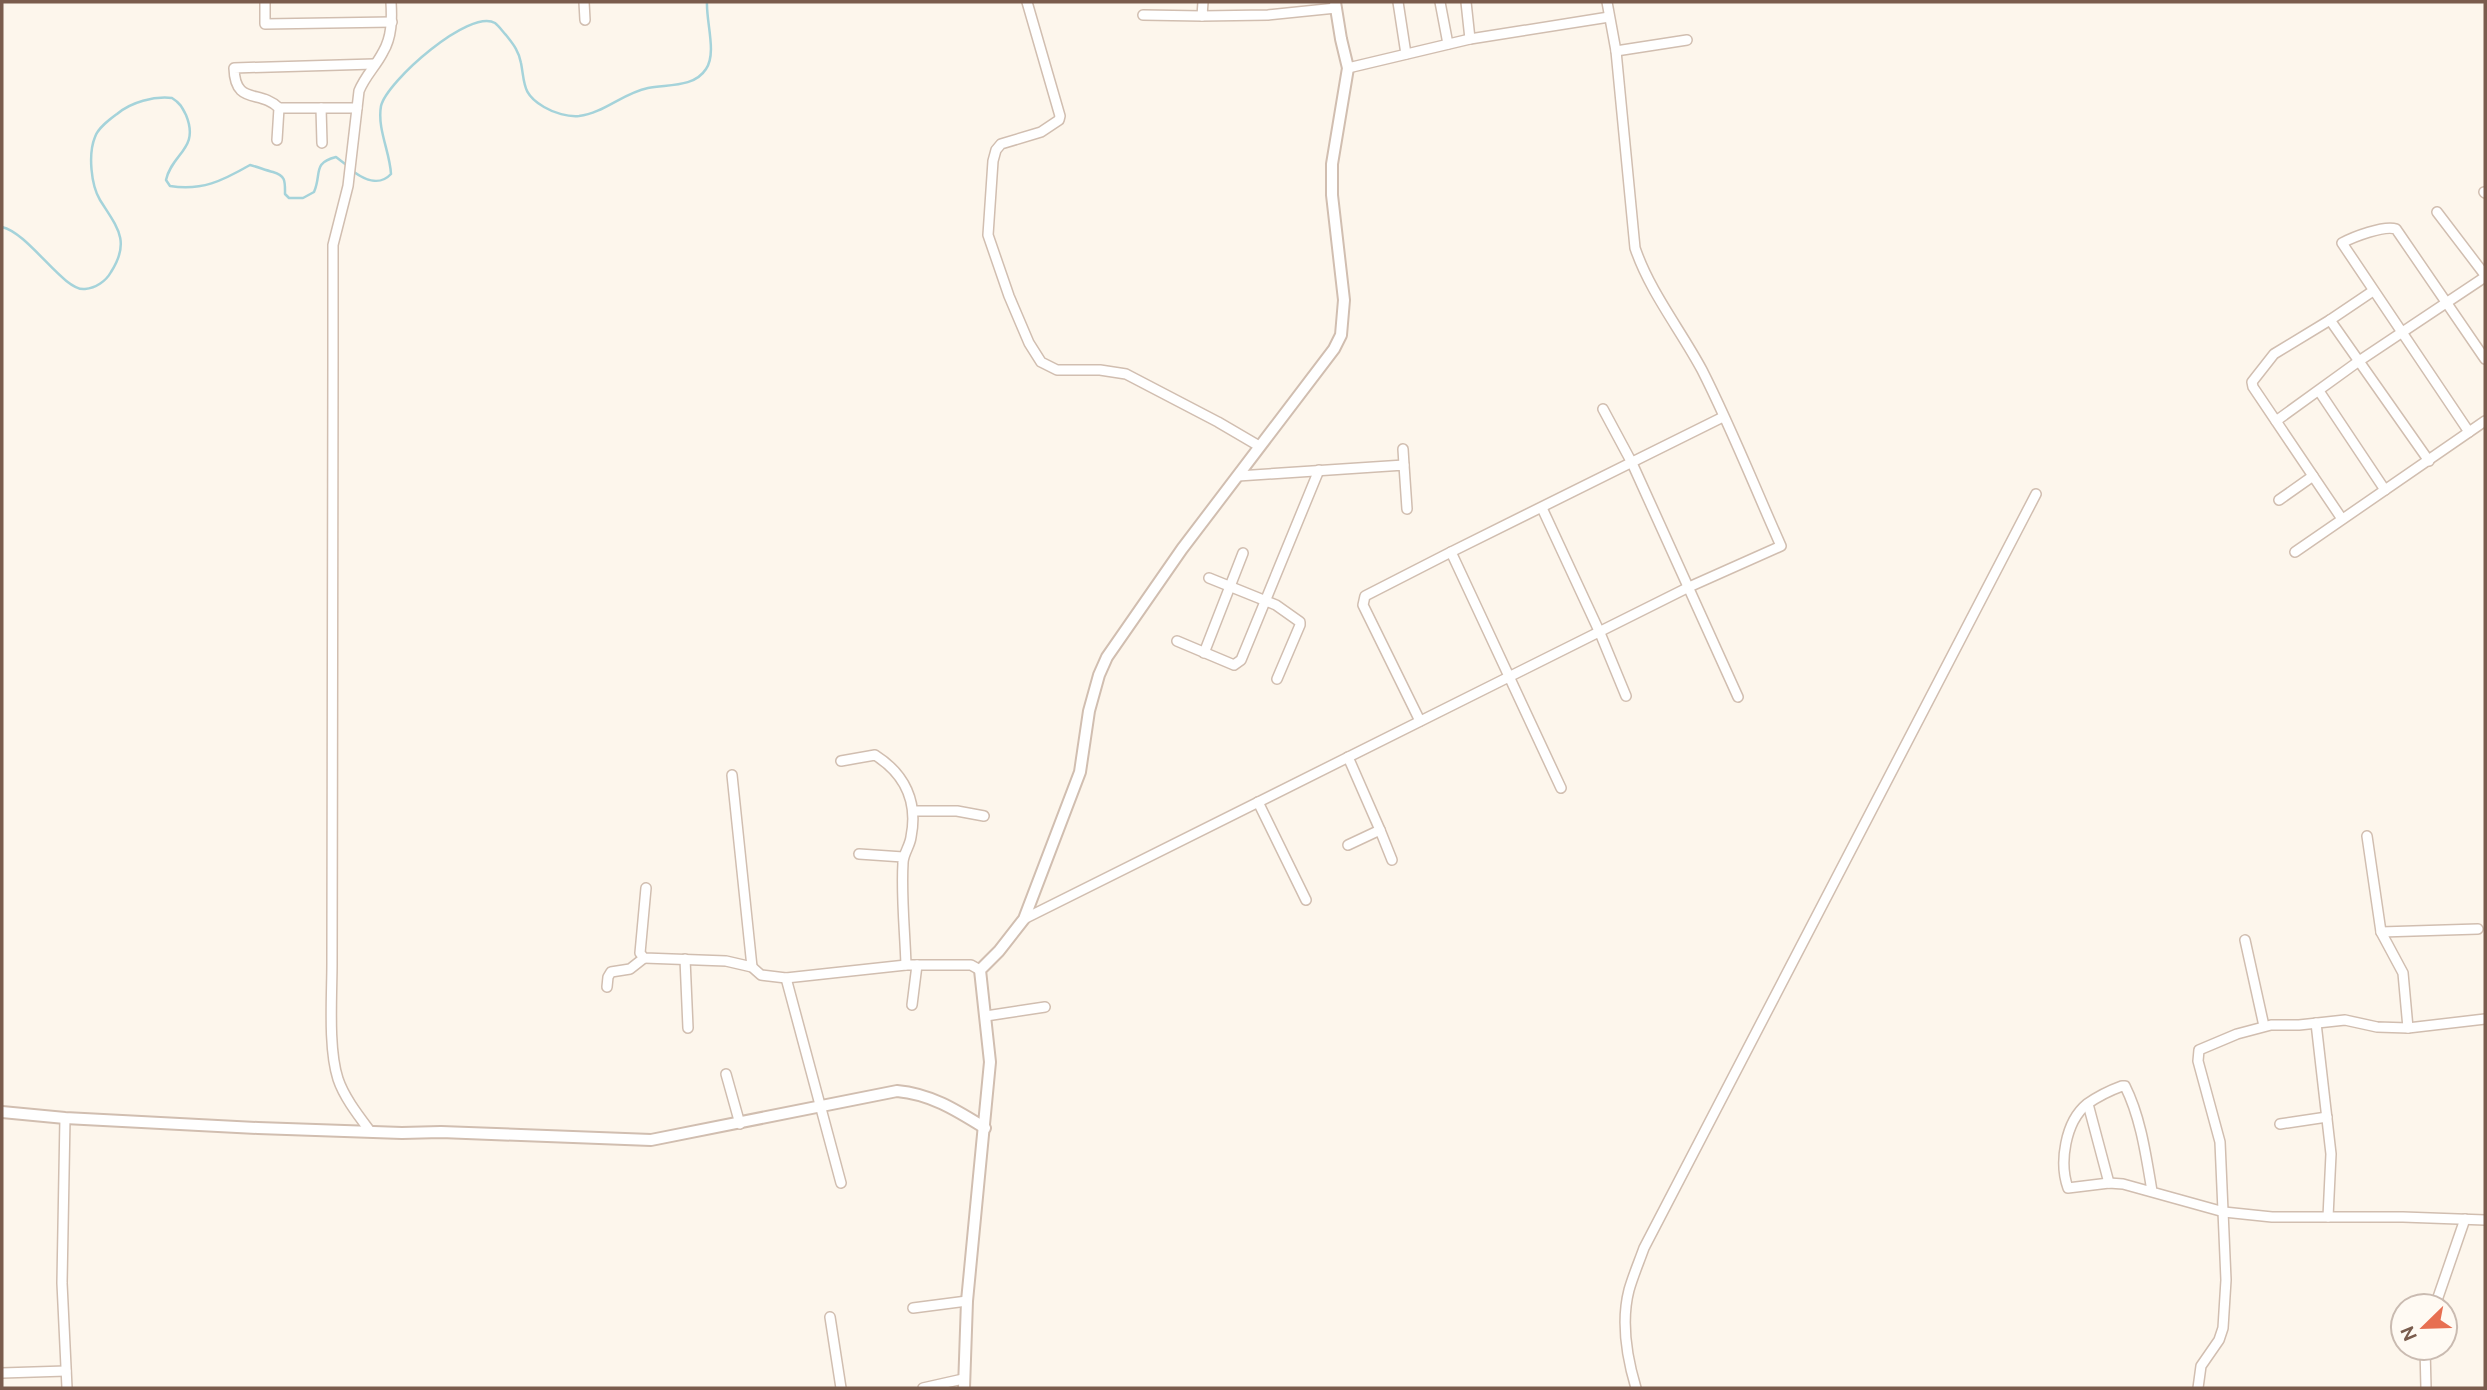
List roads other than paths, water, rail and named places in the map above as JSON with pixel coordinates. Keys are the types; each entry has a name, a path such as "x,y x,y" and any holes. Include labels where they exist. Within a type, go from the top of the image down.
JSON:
{"street":[{"path":"265,2 265,24 392,22"},
{"path":"370,1131 339,1081 335,1065 331,270 332,245 348,186 363,80 383,52 392,22 391,2"},
{"path":"584,2 585,20"},
{"path":"1027,2 1060,116 1059,120 1041,132 1002,144 996,150 988,235 1029,343 1041,362 1049,367 1057,370 1100,370 1126,374 1259,446"},
{"path":"1202,2 1202,16"},
{"path":"1398,2 1406,54"},
{"path":"1440,2 1448,44"},
{"path":"1466,2 1469,38"},
{"path":"1024,919 1689,587 1781,546 1702,371 1663,306 1635,248 1616,51 1607,2"},
{"path":"980,970 1024,919 1080,772 1089,711 1107,657 1150,592 1334,349 1341,335 1344,300 1332,195 1332,164 1348,68 1336,5 1268,15 1143,15"},
{"path":"1348,68 1469,38 1609,17"},
{"path":"1616,51 1687,40"},
{"path":"357,108 279,108 250,97 239,89 234,78 234,68 374,64"},
{"path":"277,140 279,108"},
{"path":"321,108 322,143"},
{"path":"2276,421 2485,276 2437,212"},
{"path":"2469,432 2342,243 2389,227 2396,229 2485,359"},
{"path":"2342,519 2252,382 2274,354 2373,291"},
{"path":"2330,320 2429,461"},
{"path":"2319,391 2385,491"},
{"path":"1603,409 1632,463 1738,696"},
{"path":"1420,721 1363,605 1365,596 1723,417"},
{"path":"2295,552 2485,421"},
{"path":"1403,449 1407,509"},
{"path":"1238,475 1404,465"},
{"path":"1177,641 1234,664 1241,660 1319,470"},
{"path":"2279,500 2313,476"},
{"path":"1636,1388 1626,1341 1626,1319 1629,1292 1644,1248 2036,494"},
{"path":"1542,508 1626,696"},
{"path":"1451,552 1562,788"},
{"path":"1204,653 1243,553"},
{"path":"1209,578 1266,600 1288,612 1300,625 1277,679"},
{"path":"841,761 872,755 878,757 894,768 907,787 913,811 911,839 903,857 906,965"},
{"path":"1348,757 1392,860"},
{"path":"732,775 752,967"},
{"path":"1258,802 1306,901"},
{"path":"913,811 957,811 984,816"},
{"path":"1348,845 1380,830"},
{"path":"2367,836 2381,932 2403,974 2408,1028"},
{"path":"859,854 903,857"},
{"path":"644,958 640,953 646,888"},
{"path":"2381,932 2478,929"},
{"path":"2245,940 2264,1026"},
{"path":"607,987 611,972 630,969 644,958 726,961 752,967 761,975 786,978 906,965 971,965 980,970"},
{"path":"685,959 688,1028"},
{"path":"912,1005 918,965"},
{"path":"923,1388 963,1384 967,1301 990,1062 980,970"},
{"path":"786,978 841,1183"},
{"path":"986,1016 1045,1007"},
{"path":"2198,1388 2201,1367 2219,1340 2223,1328 2226,1280 2220,1142 2197,1055 2201,1048 2264,1026 2345,1020 2377,1027 2408,1028 2485,1020"},
{"path":"2316,1023 2331,1178 2328,1217"},
{"path":"726,1074 740,1124"},
{"path":"2152,1191 2143,1140 2130,1097 2125,1086 2115,1089 2088,1104 2077,1118 2063,1156 2068,1188 2123,1184 2224,1212 2272,1217 2485,1220"},
{"path":"2,1112 65,1118 651,1140 897,1091 910,1092 949,1105 985,1128"},
{"path":"2088,1104 2109,1183"},
{"path":"2280,1124 2326,1117"},
{"path":"65,1118 62,1283 67,1388"},
{"path":"2440,1292 2465,1219"},
{"path":"913,1308 967,1301"},
{"path":"830,1317 841,1388"},
{"path":"2425,1362 2426,1388"},
{"path":"2,1373 66,1371"}],"waterway":[{"path":"354,172 372,181 382,180 391,174 382,132 381,106 398,80 413,65 467,26 483,21 495,23 517,51 526,88 532,98 552,111 579,116 597,111 630,94 648,88 680,84 701,75 711,55 707,2"},
{"path":"2,227 23,240 77,287 85,289 97,286 103,281 117,261 121,243 116,226 94,186 91,160 93,144 104,124 129,106 150,99 175,100 186,115 189,126 190,136 166,180 170,186 202,186 250,165 283,177 285,194 289,198 303,198 314,192 319,170 328,159 336,157 349,167"}]}
